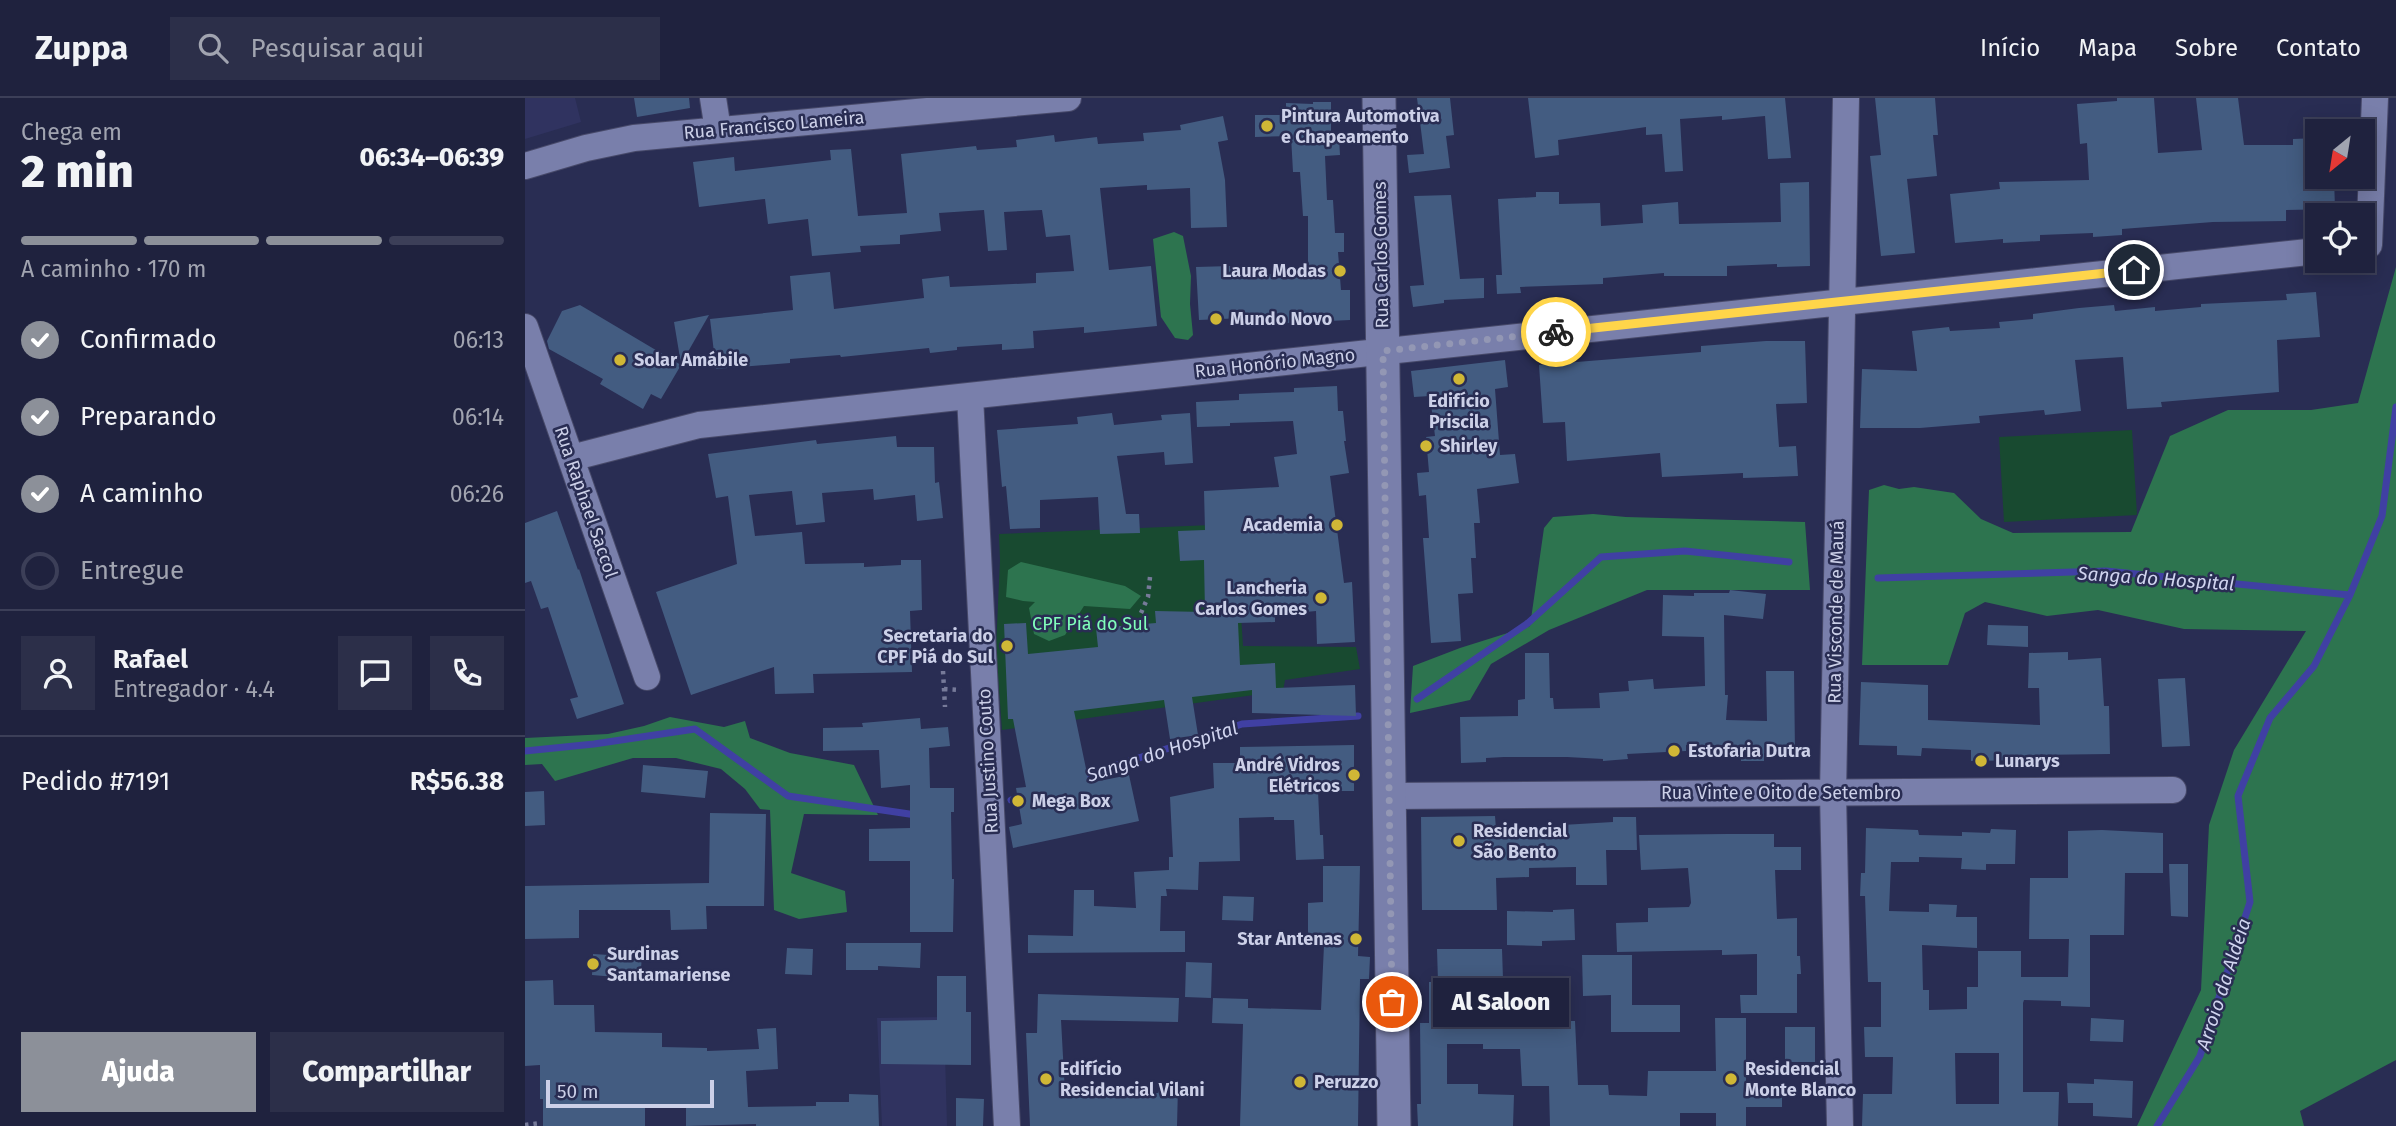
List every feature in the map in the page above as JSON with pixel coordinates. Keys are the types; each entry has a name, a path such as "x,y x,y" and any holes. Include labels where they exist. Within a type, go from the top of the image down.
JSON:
{"street":[{"path":"713,98 717,131"},
{"name":"Rua Francisco Lameira","path":"525,166 586,148 634,138 1068,98"},
{"name":"Rua Carlos Gomes","path":"1379,98 1394,1126"},
{"name":"Rua Visconde de Mauá","path":"1840,1126 1833,793 1846,98"},
{"path":"2368,203 2375,98"},
{"name":"Rua Honório Magno","path":"571,458 699,425 2305,252"},
{"name":"Rua Raphael Saccol","path":"525,327 647,677"},
{"name":"Rua Justino Couto","path":"970,396 1007,1126"},
{"name":"Rua Vinte e Oito de Setembro","path":"1389,796 2173,790"}],"path":[{"path":"1141,612 1148,597 1150,577"},
{"path":"943,671 945,707"},
{"path":"944,689 961,690"},
{"path":"525,1125 540,1123"}],"shaded area":[{"path":"525,98 575,98 581,122 525,139"},
{"path":"944,1017 947,1126 882,1126 877,1018"}],"green space":[{"path":"1174,232 1183,236 1191,276 1193,335 1188,340 1175,338 1161,317 1153,239"},
{"path":"2396,267 2396,1060 2300,1111 2304,1126 2137,1126 2201,990 2209,825 2234,750 2306,631 2184,629 2098,610 2047,616 1985,602 1965,613 1948,665 1862,665 1869,490 1884,485 1899,489 1914,487 1954,493 1981,519 2013,533 2131,532 2170,436 2228,410 2311,410 2358,403"},
{"path":"2132,430 2137,515 2004,522 1999,437"},
{"path":"1593,514 1805,522 1810,590 1647,590 1549,630 1491,664 1470,700 1410,713 1413,666 1530,626 1544,528 1553,517"},
{"name":"CPF Piá do Sul","path":"1235,524 1243,646 1356,647 1360,669 1285,680 1283,691 1002,730 996,649 999,534"},
{"path":"1021,562 1125,586 1141,596 1130,609 1084,606 1065,635 1049,641 1034,634 1029,608 1035,602 1006,597 1008,570"},
{"path":"670,717 724,727 745,721 750,738 790,753 854,765 878,815 804,814 791,873 845,891 847,912 799,919 774,910 770,810 760,809 745,789 721,769 676,758 633,758 555,781 542,764 525,765 525,738 608,734"}],"building":[{"path":"634,98 689,98 690,108 637,117"},
{"path":"1417,98 1450,98 1454,135 1446,136 1450,168 1409,173 1407,155 1424,154"},
{"path":"1528,98 1785,98 1791,158 1768,159 1765,116 1722,120 1722,116 1680,119 1683,171 1665,172 1662,134 1646,135 1646,127 1558,140 1559,155 1535,158"},
{"path":"1875,98 1935,98 1938,135 1933,135 1937,176 1907,179 1915,253 1881,256 1870,156 1881,155"},
{"path":"2117,98 2154,98 2158,153 2202,150 2196,98 2238,98 2244,145 2293,145 2293,139 2305,138 2305,189 2334,189 2335,203 2305,203 2305,210 2286,210 2286,221 2213,222 2122,229 2122,235 2040,235 2040,241 2003,243 2003,239 1955,243 1950,194 2000,189 1999,182 2089,180 2087,143 2080,144 2077,104 2117,101"},
{"path":"1331,102 1331,138 1339,137 1340,155 1325,156 1327,200 1333,200 1335,233 1344,233 1344,252 1338,252 1341,290 1350,290 1350,320 1244,325 1243,318 1199,320 1196,267 1231,266 1232,276 1308,269 1308,216 1303,216 1300,172 1293,172 1291,136 1255,137 1255,115 1286,115 1286,103"},
{"path":"1223,116 1228,140 1218,142 1225,180 1227,227 1191,228 1190,188 1147,190 1147,185 1100,188 1109,270 1151,266 1157,326 1084,333 1084,327 1033,331 1034,348 1002,350 1002,344 957,347 957,350 930,353 929,348 790,359 790,363 716,369 710,319 793,310 790,276 830,272 834,309 924,298 922,279 949,276 950,287 1036,283 1036,273 1074,271 1070,235 1046,237 1042,210 1004,212 1007,250 988,251 984,210 939,213 941,231 900,235 900,244 860,246 861,252 812,256 808,219 768,224 765,199 699,207 693,162 734,157 735,171 831,160 830,150 851,149 858,216 907,213 901,154 976,146 977,150 1017,147 1016,140 1054,135 1055,142 1097,137 1098,144 1144,141 1143,133 1181,130 1180,125"},
{"path":"1809,182 1810,266 1727,266 1727,276 1664,276 1664,273 1603,278 1603,284 1520,287 1521,293 1497,294 1496,275 1502,275 1498,199 1536,197 1536,192 1559,192 1559,204 1600,203 1601,226 1643,223 1642,205 1678,202 1679,224 1781,222 1780,183"},
{"path":"1451,195 1460,279 1484,278 1484,298 1444,300 1444,303 1413,307 1410,286 1424,285 1414,196"},
{"path":"2316,292 2320,337 2277,340 2279,392 2161,402 2162,407 2127,409 2123,357 2075,360 2081,411 2045,415 2044,410 1979,416 1980,423 1920,428 1860,428 1862,369 1917,371 1912,331 1949,327 1950,331 2000,328 1999,322 2033,319 2033,314 2079,308 2114,305 2115,311 2155,307 2155,311 2201,307 2201,304 2287,300 2286,294"},
{"name":"Solar Amábile","path":"580,305 681,365 661,399 651,394 643,409 600,384 603,379 549,349 547,341 562,311"},
{"path":"709,315 681,364 674,322"},
{"path":"1805,341 1807,403 1776,404 1779,447 1796,446 1798,476 1743,478 1743,473 1662,477 1660,453 1567,461 1565,422 1543,423 1539,365 1701,352 1701,346"},
{"path":"1505,360 1508,387 1495,389 1500,455 1515,454 1519,483 1477,489 1480,523 1474,523 1476,558 1471,558 1473,593 1458,594 1461,641 1431,643 1423,538 1429,538 1426,495 1419,496 1417,473 1429,472 1426,437 1435,436 1430,396 1414,397 1411,371"},
{"path":"1337,386 1338,411 1343,411 1349,473 1330,476 1344,583 1352,582 1355,642 1317,644 1316,611 1275,615 1275,622 1238,623 1240,665 1275,663 1276,688 1355,685 1356,716 1252,713 1252,690 1192,697 1198,735 1170,739 1164,700 1074,711 1089,783 1129,775 1139,821 1013,848 1009,827 1022,824 1016,788 1026,787 1013,719 1008,719 1004,624 1026,623 1028,654 1098,647 1096,628 1156,623 1155,611 1205,612 1204,560 1180,561 1178,531 1205,530 1204,491 1279,487 1274,457 1297,454 1293,421 1197,427 1196,402 1239,400 1239,394 1294,392 1294,388"},
{"path":"1112,413 1114,425 1162,420 1161,415 1190,413 1193,463 1165,465 1164,452 1117,456 1126,514 1139,514 1140,533 1100,534 1098,497 1040,500 1040,528 1010,529 1006,486 1002,487 997,430 1078,424 1077,417"},
{"path":"896,436 897,447 934,447 935,483 939,482 943,518 917,521 915,495 874,500 873,489 822,493 825,522 796,525 792,491 749,495 755,536 802,532 805,564 864,563 864,567 901,565 901,560 921,560 922,610 910,611 912,672 813,674 814,693 775,694 774,667 691,695 656,592 737,564 728,496 716,498 708,454 816,440 817,444"},
{"path":"557,511 624,704 577,719 570,699 578,697 548,607 541,609 531,581 525,583 525,523"},
{"path":"1730,590 1766,594 1763,619 1724,615 1725,695 1728,695 1726,720 1767,721 1766,671 1794,671 1795,753 1764,753 1764,761 1741,761 1741,748 1686,745 1686,751 1627,754 1628,759 1603,761 1567,757 1504,757 1486,758 1486,762 1461,763 1460,717 1518,716 1518,700 1525,699 1525,653 1549,653 1550,698 1553,698 1554,709 1600,708 1599,693 1629,691 1628,681 1653,679 1654,689 1705,686 1704,637 1662,636 1663,595 1694,596 1694,593 1729,593"},
{"path":"1988,625 2028,626 2028,647 1987,645"},
{"path":"2068,652 2068,660 2101,658 2104,706 2109,706 2110,754 2030,755 2030,760 1971,761 1971,750 1922,748 1921,756 1897,755 1897,746 1859,745 1861,682 1928,685 1928,720 2040,725 2039,688 2028,688 2029,653"},
{"path":"2185,678 2190,746 2162,747 2158,679"},
{"path":"920,718 921,729 948,727 950,746 929,748 930,788 954,788 954,812 951,812 953,932 910,932 910,861 869,861 869,829 910,828 910,785 881,788 879,750 823,751 823,728 863,727 862,723"},
{"path":"1354,745 1354,791 1318,791 1324,859 1296,860 1294,820 1274,820 1274,817 1239,818 1240,861 1199,862 1198,890 1166,889 1167,896 1161,896 1160,931 1185,931 1185,952 1028,953 1028,935 1073,936 1074,890 1094,890 1094,906 1136,908 1134,872 1169,870 1169,857 1173,857 1170,797 1214,788 1213,763 1240,763 1240,747"},
{"path":"643,765 708,771 705,798 641,792"},
{"path":"544,791 545,825 525,826 525,792"},
{"path":"710,813 766,814 764,906 706,906 707,929 671,930 670,910 579,910 579,938 525,939 525,886 709,883"},
{"path":"1495,816 1496,829 1613,822 1613,817 1636,817 1637,850 1606,850 1607,885 1576,885 1576,867 1529,868 1529,877 1496,878 1497,910 1422,910 1421,817"},
{"path":"1866,828 1918,830 1919,835 1962,836 1962,832 2016,830 2015,864 1986,864 1986,870 1961,869 1962,858 1919,857 1919,862 1891,862 1889,911 1929,912 1929,904 1957,905 1956,917 1977,917 1977,948 1922,945 1923,990 1929,990 1929,1010 1967,1009 1967,987 1978,987 1978,951 2021,951 2021,977 2068,977 2069,939 2029,939 2030,878 2068,878 2068,831 2163,833 2163,873 2125,873 2124,935 2090,935 2090,1007 2061,1006 2061,1001 2024,1000 2023,1092 2059,1092 2058,1126 1862,1126 1863,1094 1892,1094 1893,1057 1865,1057 1864,1027 1881,1027 1881,982 1868,982 1865,896 1860,896 1861,873 1865,873","holes":["1955,1053 1999,1053 1999,1104 1956,1104"]},
{"path":"1774,834 1774,847 1801,847 1801,870 1775,870 1777,919 1797,918 1797,956 1800,956 1801,974 1797,974 1797,1013 1741,1013 1740,995 1757,995 1757,954 1722,955 1722,950 1617,952 1616,923 1648,922 1648,908 1689,907 1691,903 1688,868 1641,870 1639,835"},
{"path":"2169,864 2188,864 2188,917 2171,916"},
{"path":"1323,866 1360,866 1358,956 1370,957 1369,979 1360,979 1358,1126 1240,1126 1243,1024 1212,1023 1213,998 1248,999 1248,1008 1321,1010 1324,945 1308,944 1308,903 1323,902"},
{"path":"1223,896 1254,897 1253,921 1222,920"},
{"path":"1574,909 1575,940 1542,941 1542,946 1507,945 1507,911 1553,912"},
{"path":"846,943 921,943 920,968 878,966 878,970 846,970"},
{"path":"787,948 813,949 812,975 785,974"},
{"path":"1437,949 1502,949 1503,979 1541,981 1541,1021 1575,1021 1578,1085 1608,1085 1609,1095 1647,1096 1648,1071 1716,1071 1715,1018 1746,1018 1746,1087 1782,1087 1782,1107 1746,1107 1746,1126 1716,1126 1716,1113 1680,1113 1680,1126 1550,1126 1549,1086 1522,1086 1520,1049 1483,1049 1483,1044 1447,1044 1447,1084 1478,1084 1478,1094 1514,1095 1513,1126 1418,1126 1417,1104 1421,1104 1420,1023 1429,1023 1429,982 1438,982"},
{"path":"593,954 642,957 640,979 592,975"},
{"path":"1582,955 1632,955 1632,1005 1680,1005 1680,1032 1611,1032 1611,995 1583,996"},
{"path":"1186,962 1212,963 1211,998 1185,997"},
{"path":"937,976 966,976 966,1012 971,1012 971,1065 881,1064 881,1021 937,1020"},
{"path":"553,980 554,1005 594,1005 595,1032 662,1033 662,1047 707,1048 707,1051 759,1049 757,1029 776,1028 778,1069 746,1071 748,1107 816,1106 816,1102 849,1102 849,1094 878,1095 879,1126 686,1126 686,1108 645,1108 645,1126 543,1126 540,1065 525,1066 525,981"},
{"path":"1038,994 1179,998 1178,1022 1061,1020 1065,1093 1158,1093 1159,1086 1178,1087 1177,1126 1030,1126 1026,1033 1037,1033"},
{"path":"2091,1018 2124,1020 2123,1042 2090,1041"},
{"path":"1785,1027 1815,1027 1815,1062 1785,1062"},
{"path":"2094,1079 2133,1081 2132,1118 2093,1116 2093,1103 2068,1103 2067,1083 2094,1084"},
{"path":"956,1098 984,1099 983,1126 956,1126"}],"waterway":[{"name":"Arroio da Aldeia","path":"2157,1126 2200,1056 2250,902 2238,796 2270,718 2314,666 2350,595 2382,516 2396,407"},
{"name":"Sanga do Hospital","path":"1417,699 1528,623 1601,557 1685,551 1789,562"},
{"name":"Sanga do Hospital","path":"1878,578 2106,571 2350,595"},
{"name":"Sanga do Hospital","path":"1078,778 1242,724 1358,716"},
{"name":"Sanga do Hospital","path":"525,751 695,729 788,796 916,815"},
{"name":"Sanga do Hospital","path":"1011,800 1027,795"}],"way so far":[{"path":"1392,1002 1383,351 1556,332"}],"place":[{"name":"Pintura Automotiva e Chapeamento","path":"1267,126"},
{"name":"Laura Modas","path":"1340,271"},
{"name":"Mundo Novo","path":"1216,319"},
{"name":"Solar Amábile","path":"620,360"},
{"name":"Edifício Priscila","path":"1459,379"},
{"name":"Shirley","path":"1426,446"},
{"name":"Academia","path":"1337,525"},
{"name":"Lancheria Carlos Gomes","path":"1321,598"},
{"name":"Secretaria do CPF Piá do Sul","path":"1007,646"},
{"name":"Estofaria Dutra","path":"1674,751"},
{"name":"Lunarys","path":"1981,761"},
{"name":"André Vidros Elétricos","path":"1354,775"},
{"name":"Mega Box","path":"1018,801"},
{"name":"Residencial São Bento","path":"1459,841"},
{"name":"Star Antenas","path":"1356,939"},
{"name":"Surdinas Santamariense","path":"593,964"},
{"name":"Al Saloon","path":"1392,1002"},
{"name":"Edifício Residencial Vilani","path":"1046,1079"},
{"name":"Residencial Monte Blanco","path":"1731,1079"},
{"name":"Peruzzo","path":"1300,1082"}],"route":[{"path":"1556,332 2134,270"}]}
